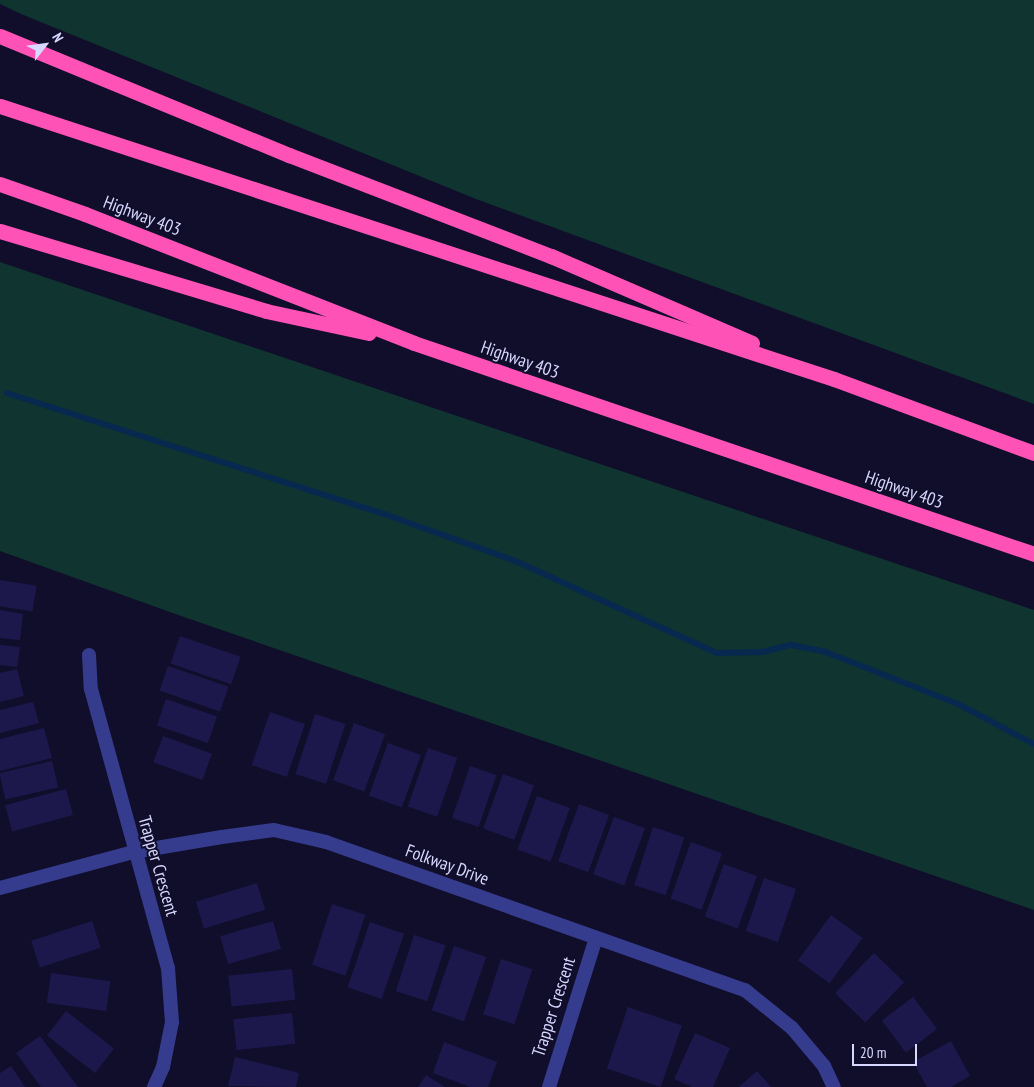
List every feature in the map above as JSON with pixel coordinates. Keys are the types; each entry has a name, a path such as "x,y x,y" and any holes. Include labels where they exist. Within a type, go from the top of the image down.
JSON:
{"highway":[{"path":"0,36 289,155 551,256 834,379"},
{"path":"0,106 834,379 1034,453"},
{"name":"Highway 403","path":"0,184 85,214 414,343 1034,554"},
{"path":"0,231 266,311 414,343"}],"street":[{"name":"Trapper Crescent","path":"89,654 91,689 133,852 168,968 172,1022 163,1067 154,1087"},
{"name":"Folkway Drive","path":"0,888 133,852 274,830 326,842 745,990 792,1028 824,1066 834,1087"},
{"name":"Trapper Crescent","path":"549,1087 596,938"}],"green space":[{"path":"0,0 1034,0 1034,404 476,199 21,14 0,4"},
{"path":"0,262 1034,610 1034,910 181,616 0,551"}],"building":[{"path":"0,580 37,586 32,611 0,606"},
{"path":"0,610 23,614 20,640 0,638"},
{"path":"180,636 241,657 231,684 171,663"},
{"path":"0,645 20,647 17,667 0,665"},
{"path":"168,666 229,687 220,711 160,691"},
{"path":"17,669 24,696 0,702 0,673"},
{"path":"166,699 217,717 208,743 157,725"},
{"path":"33,702 39,723 0,733 0,710"},
{"path":"270,712 305,724 287,777 252,765"},
{"path":"315,714 345,724 326,784 296,774"},
{"path":"354,723 385,734 364,792 333,780"},
{"path":"44,728 52,758 0,771 0,739"},
{"path":"163,736 212,754 202,780 153,762"},
{"path":"388,743 421,755 402,808 369,796"},
{"path":"428,748 457,758 437,817 408,807"},
{"path":"52,761 58,787 5,799 0,773"},
{"path":"470,766 496,775 479,827 452,818"},
{"path":"503,774 534,785 514,840 483,829"},
{"path":"66,789 73,815 12,831 5,805"},
{"path":"537,796 570,808 550,862 518,850"},
{"path":"579,804 609,815 588,872 558,861"},
{"path":"614,817 645,828 624,886 593,874"},
{"path":"653,827 684,837 666,895 634,885"},
{"path":"691,842 722,853 701,910 670,898"},
{"path":"724,864 757,876 738,929 705,917"},
{"path":"764,878 796,889 778,942 746,931"},
{"path":"257,883 265,910 204,928 196,902"},
{"path":"332,904 365,915 346,976 312,965"},
{"path":"831,915 863,938 830,983 798,960"},
{"path":"92,921 101,948 40,967 31,941"},
{"path":"273,921 281,949 228,964 220,936"},
{"path":"370,922 404,934 382,999 348,987"},
{"path":"414,935 445,945 427,1001 396,991"},
{"path":"454,946 486,957 464,1021 432,1010"},
{"path":"874,953 904,982 865,1022 835,993"},
{"path":"501,959 532,969 514,1024 483,1014"},
{"path":"292,969 295,1000 232,1007 228,976"},
{"path":"51,973 110,981 106,1011 47,1003"},
{"path":"913,997 937,1029 906,1052 882,1020"},
{"path":"628,1007 682,1026 661,1087 607,1068"},
{"path":"66,1011 114,1049 95,1073 47,1035"},
{"path":"292,1013 295,1044 237,1050 233,1019"},
{"path":"695,1033 730,1048 713,1087 692,1087 674,1079"},
{"path":"40,1036 78,1087 41,1087 16,1053"},
{"path":"951,1041 970,1076 951,1087 927,1087 913,1062"},
{"path":"444,1042 497,1062 488,1087 470,1087 433,1073"},
{"path":"235,1057 299,1073 296,1087 228,1086"},
{"path":"11,1066 25,1087 0,1087 0,1073"},
{"path":"757,1071 771,1087 739,1087"},
{"path":"426,1075 445,1087 418,1087"}],"waterway":[{"path":"7,393 387,515 518,562 717,653 762,652 791,645 826,652 958,704 1034,744"}]}
